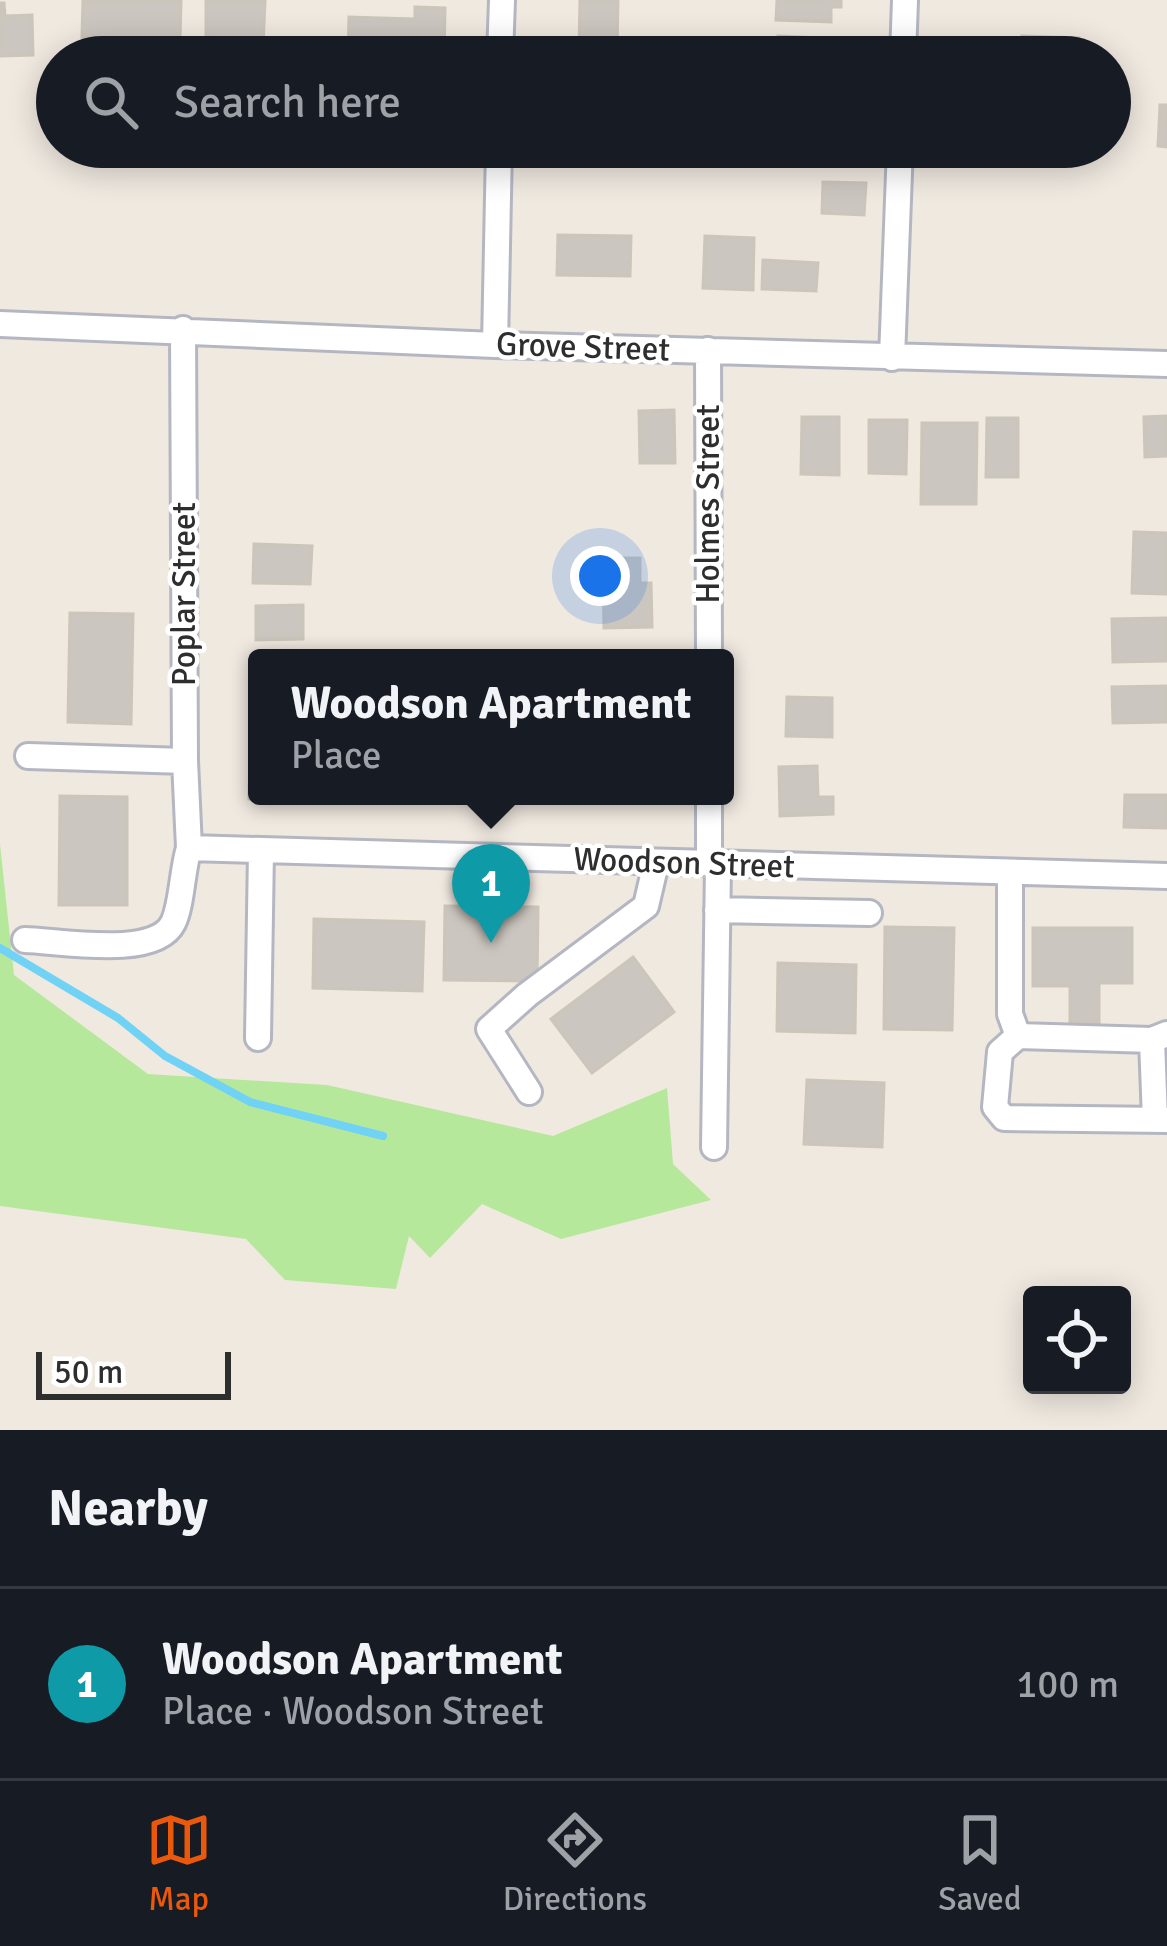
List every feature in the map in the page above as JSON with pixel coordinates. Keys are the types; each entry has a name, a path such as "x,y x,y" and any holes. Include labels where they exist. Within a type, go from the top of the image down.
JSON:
{"street":[{"path":"501,36 502,0"},
{"path":"904,36 905,0"},
{"path":"495,345 499,168"},
{"path":"892,358 899,168"},
{"name":"Grove Street","path":"0,324 495,345 1167,364"},
{"name":"Poplar Street","path":"26,940 139,946 160,939 174,923 195,848 185,761 183,329"},
{"name":"Holmes Street","path":"708,350 709,649"},
{"path":"28,756 185,761"},
{"path":"710,805 717,910 714,1147"},
{"name":"Woodson Street","path":"195,848 1167,876"},
{"path":"258,1038 261,850"},
{"path":"530,1092 489,1029 646,906 656,862"},
{"path":"1010,872 1010,1014 1018,1036"},
{"path":"717,910 868,913"},
{"path":"1018,1036 1160,1037 1161,1120 1004,1118 995,1107 1000,1052 1018,1036"}],"green space":[{"path":"0,844 14,975 148,1074 327,1085 553,1136 667,1088 673,1164 711,1200 561,1239 482,1204 430,1258 409,1236 396,1289 285,1280 246,1239 0,1206"}],"building":[{"path":"83,0 181,1 180,36 82,36"},
{"path":"206,0 265,1 263,36 206,36"},
{"path":"580,0 618,0 617,36 579,36"},
{"path":"777,0 841,0 841,7 831,7 831,22 776,20"},
{"path":"0,3 4,3 5,16 32,15 33,55 0,56"},
{"path":"415,7 445,8 444,36 349,36 349,17 415,19"},
{"path":"1160,105 1167,105 1167,147 1158,146"},
{"path":"823,182 866,183 864,215 822,213"},
{"path":"558,235 631,236 630,276 557,275"},
{"path":"705,236 754,238 753,290 703,288"},
{"path":"763,260 818,263 816,291 762,289"},
{"path":"674,410 675,463 640,463 639,411"},
{"path":"1167,416 1167,456 1145,457 1144,417"},
{"path":"802,417 839,417 839,475 801,474"},
{"path":"987,418 1018,418 1018,477 986,477"},
{"path":"869,420 907,420 906,474 869,473"},
{"path":"922,423 977,423 976,504 921,504"},
{"path":"1134,532 1167,533 1167,594 1132,593"},
{"path":"254,544 312,546 310,584 253,583"},
{"path":"603,558 640,558 640,583 651,583 652,627 604,628"},
{"path":"303,605 303,639 256,640 256,606"},
{"path":"70,613 133,614 131,724 68,722"},
{"path":"1167,618 1167,661 1113,662 1112,619"},
{"path":"1167,686 1167,722 1113,723 1112,687"},
{"path":"787,697 832,698 832,737 786,736"},
{"path":"817,766 818,797 833,797 833,814 780,816 779,767"},
{"path":"1125,795 1167,795 1167,828 1124,827"},
{"path":"60,796 127,797 127,905 59,905"},
{"path":"445,906 538,907 537,981 444,980"},
{"path":"314,919 424,922 422,991 313,988"},
{"path":"885,927 954,928 952,1030 884,1029"},
{"path":"1033,928 1132,928 1132,983 1099,983 1099,1023 1070,1023 1070,986 1033,986"},
{"path":"633,957 674,1012 592,1073 551,1019"},
{"path":"778,963 856,965 855,1033 777,1031"},
{"path":"807,1080 884,1083 882,1147 804,1144"}],"waterway":[{"path":"0,948 118,1018 165,1056 250,1102 383,1136"}],"place":[{"name":"Woodson Apartment","path":"491,943"}]}
